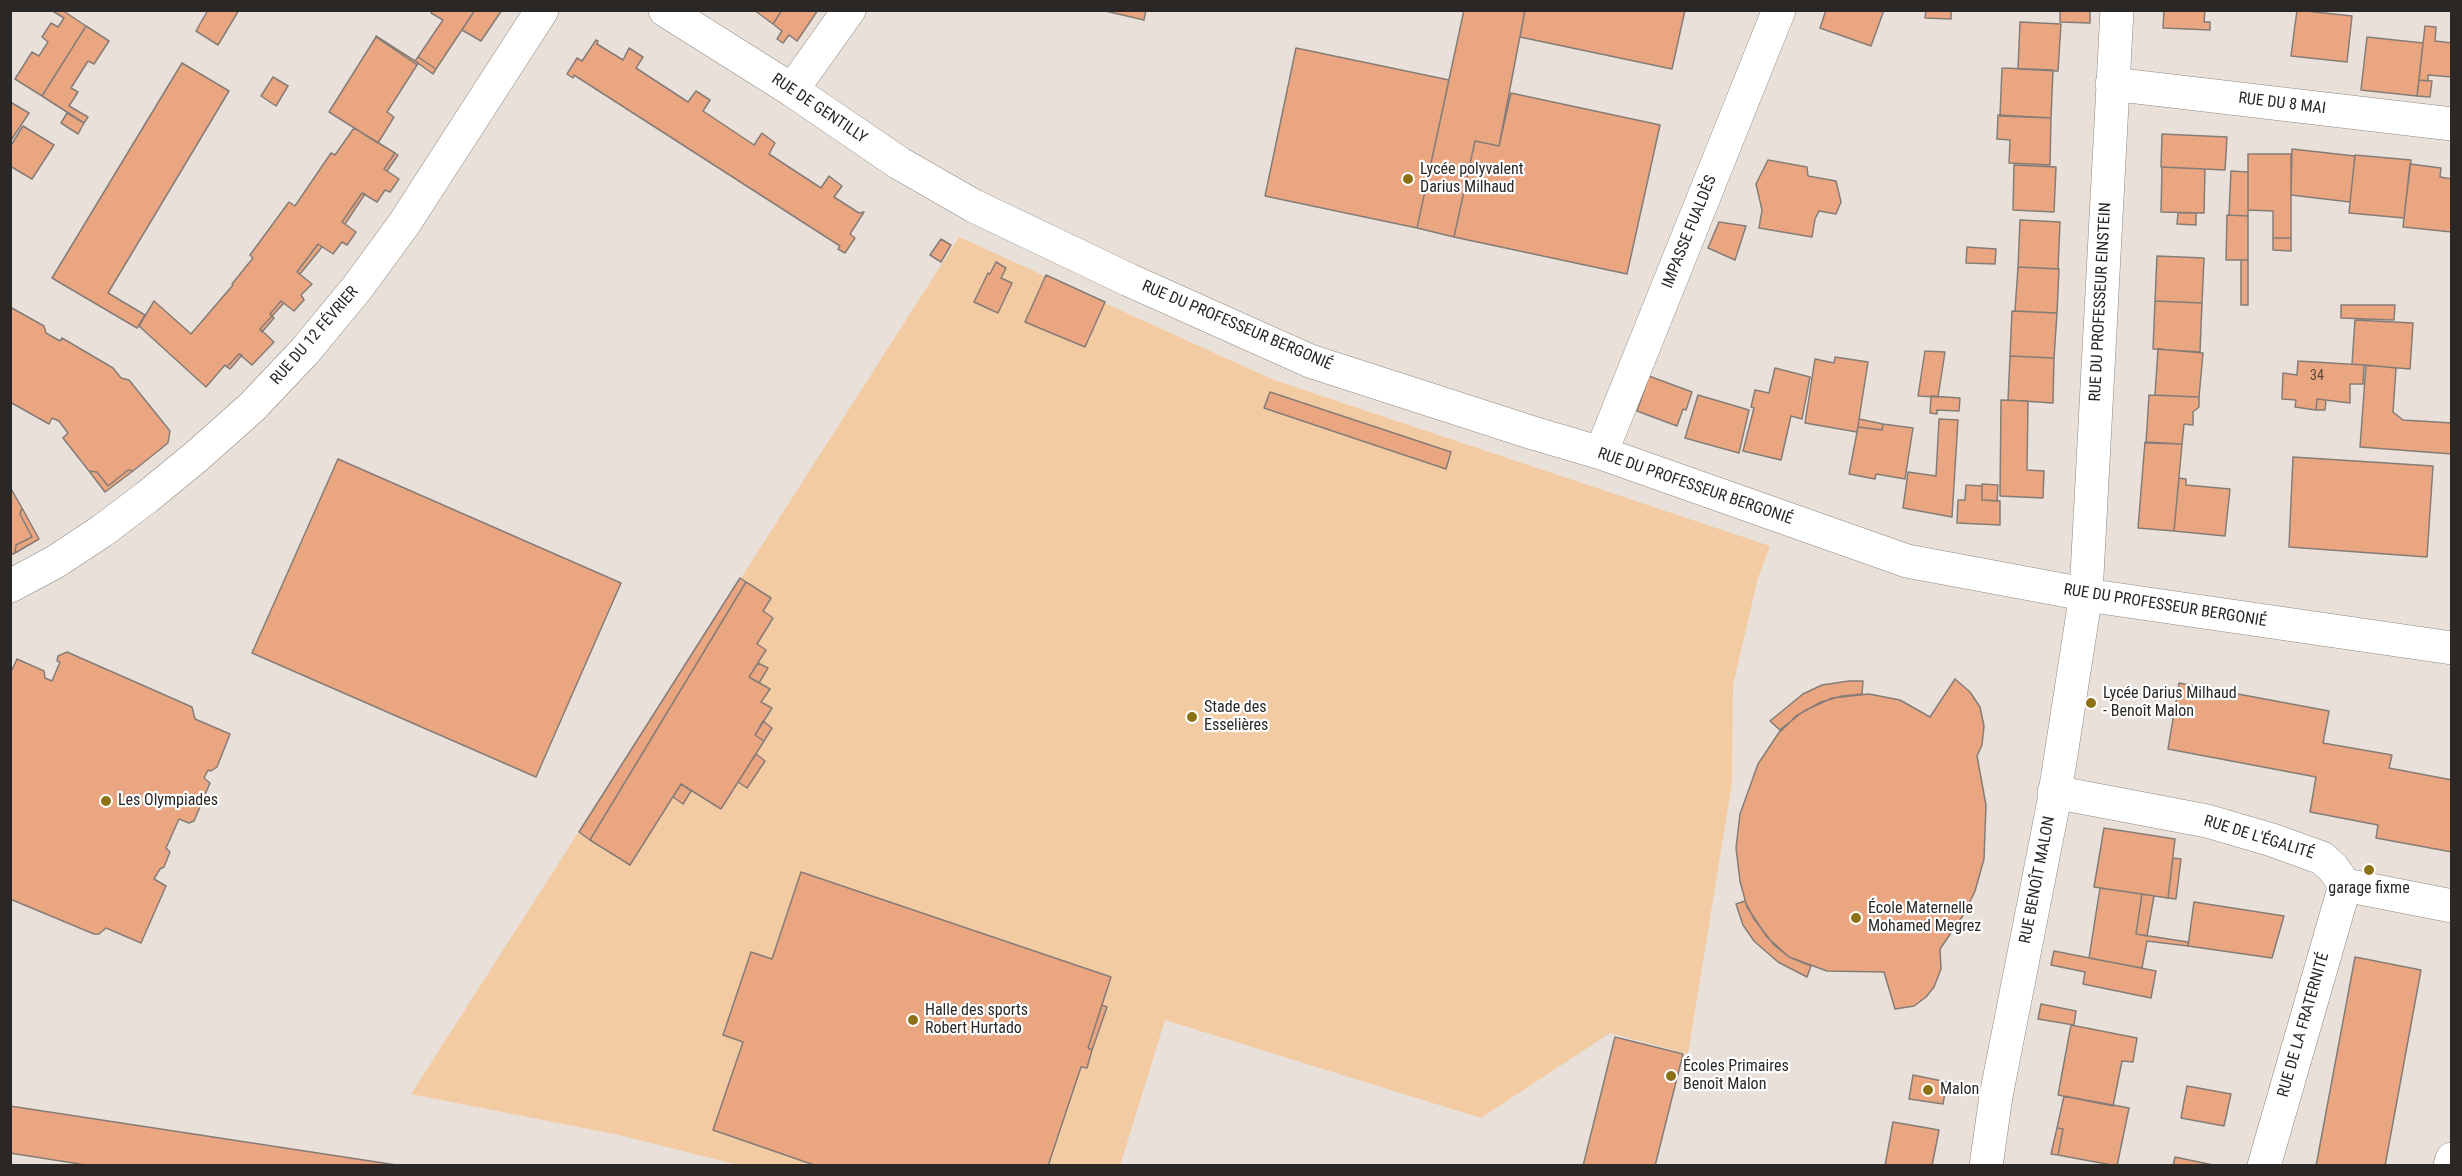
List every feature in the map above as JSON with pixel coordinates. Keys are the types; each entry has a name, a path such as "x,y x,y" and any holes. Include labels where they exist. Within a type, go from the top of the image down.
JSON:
{"street":[{"name":"RUE DU 12 FÉVRIER","path":"10,586 102,531 147,496 244,414 305,351 357,288 404,224 542,10"},
{"name":"RUE DE GENTILLY","path":"664,10 792,90 899,163 974,206"},
{"path":"792,90 849,10"},
{"name":"IMPASSE FUALDÈS","path":"1602,453 1779,10"},
{"name":"RUE DU PROFESSEUR EINSTEIN","path":"2086,594 2116,10"},
{"name":"RUE DU 8 MAI","path":"2112,84 2451,124"},
{"name":"RUE DU PROFESSEUR BERGONIÉ","path":"974,206 1139,285 1310,361 1533,434 1602,453 1907,561 2086,594 2451,648"},
{"name":"RUE BENOÎT MALON","path":"1986,1166 1996,1096 2055,792 2086,594"},
{"name":"RUE DE L'ÉGALITÉ","path":"2055,792 2177,815 2272,840 2322,858 2333,868 2345,885"},
{"path":"2345,885 2451,906"},
{"name":"RUE DE LA FRATERNITÉ","path":"2264,1166 2345,885"},
{"path":"2450,1166 2451,1159"}],"shaded area":[{"name":"Stade des Esselières","path":"959,237 1274,380 1770,546 1758,578 1733,685 1732,783 1688,1054 1610,1033 1481,1118 1165,1020 1120,1166 738,1165 619,1135 411,1094"}],"building":[{"path":"51,10 62,10 86,26 42,96 15,79 32,52 39,56 48,42 42,37 51,23 58,27 64,18"},
{"path":"208,10 239,10 218,45 196,31"},
{"path":"433,10 475,10 436,69 418,57 443,20 431,13"},
{"path":"475,10 502,10 481,41 462,30"},
{"path":"754,10 782,10 773,24"},
{"path":"782,10 818,10 797,41 789,35 783,43 777,39 782,31 773,24"},
{"path":"1101,10 1146,10 1144,20"},
{"path":"1464,10 1525,10 1499,146 1475,141 1454,237 1417,228"},
{"path":"1525,10 1685,10 1672,69 1520,37"},
{"path":"1826,10 1884,10 1871,46 1820,28"},
{"path":"1926,10 1951,10 1951,19 1925,18"},
{"path":"2060,10 2090,10 2090,23 2060,22"},
{"path":"2164,10 2205,10 2204,22 2210,22 2210,30 2163,28"},
{"path":"2297,10 2352,16 2347,62 2291,56"},
{"path":"2020,22 2061,24 2058,71 2018,69"},
{"path":"86,26 109,41 94,64 88,61 71,88 78,92 69,106 88,117 84,123 42,96"},
{"path":"2425,26 2436,27 2435,41 2452,43 2452,77 2428,75 2428,81 2419,80"},
{"path":"376,37 418,63 417,65"},
{"path":"376,37 417,65 387,112 394,117 378,143 329,112"},
{"path":"2367,37 2423,43 2417,96 2361,90"},
{"path":"596,40 597,44 623,60 629,48 643,57 636,68 688,102 696,91 710,100 703,111 754,145 762,133 775,143 769,154 821,188 829,176 842,186 834,197 859,213 864,212 850,234 855,238 845,253 838,249 840,246 574,75 573,78 567,74 577,58 582,61"},
{"path":"1296,48 1449,80 1417,228 1265,196"},
{"path":"418,57 436,69 433,74 415,61"},
{"path":"182,63 229,91 108,293 145,315 137,328 52,278"},
{"path":"2002,68 2053,70 2051,118 2000,116"},
{"path":"273,77 288,86 276,106 261,96"},
{"path":"2419,80 2432,81 2430,97 2417,96"},
{"path":"1511,93 1660,125 1627,274 1454,237 1475,141 1499,146"},
{"path":"12,103 29,113 10,142 10,105"},
{"path":"67,113 84,123 78,134 61,123"},
{"path":"1998,115 2051,118 2050,165 2009,163 2010,140 1997,139"},
{"path":"23,126 54,145 32,179 10,166 10,147"},
{"path":"354,128 395,153 384,169 399,179 390,192 385,190 377,202 362,193 342,222 356,232 347,245 342,242 333,254 318,244 297,272 312,284 301,295 304,300 294,311 281,301 270,314 272,316 260,329 274,342 252,365 239,354 227,367 225,365 206,387 139,326 154,301 191,334 233,285 253,258 250,255 289,202 295,206 331,153 335,155"},
{"path":"2162,134 2227,137 2225,170 2161,167"},
{"path":"2292,149 2355,156 2350,202 2291,195"},
{"path":"395,153 398,155 387,171 384,169"},
{"path":"2248,154 2291,154 2291,238 2273,238 2273,211 2248,210"},
{"path":"2355,155 2411,160 2404,218 2349,213"},
{"path":"1768,160 1807,167 1808,176 1836,181 1841,202 1836,214 1819,211 1812,237 1759,228 1762,210 1756,184"},
{"path":"2410,164 2441,168 2440,177 2452,179 2452,232 2403,227"},
{"path":"2014,165 2056,167 2054,212 2013,210"},
{"path":"2162,167 2205,169 2204,213 2161,212"},
{"path":"2231,171 2248,172 2248,216 2229,215"},
{"path":"362,193 365,194 345,224 342,222"},
{"path":"2178,213 2196,213 2196,225 2177,224"},
{"path":"2227,215 2248,216 2248,260 2226,260"},
{"path":"2020,220 2060,222 2058,269 2018,267"},
{"path":"1719,222 1746,226 1735,260 1708,248"},
{"path":"2273,238 2291,238 2291,251 2273,250"},
{"path":"941,239 951,245 941,262 930,255"},
{"path":"318,244 322,247 300,274 297,272"},
{"path":"1967,247 1996,249 1995,264 1966,263"},
{"path":"2157,256 2204,258 2202,303 2155,301"},
{"path":"2241,260 2248,260 2248,305 2241,305"},
{"path":"996,262 1006,268 1001,278 1012,283 998,313 974,302"},
{"path":"2018,267 2059,269 2057,313 2015,311"},
{"path":"1046,275 1105,302 1085,347 1025,322"},
{"path":"281,301 284,303 272,316 270,314"},
{"path":"2155,301 2202,303 2200,352 2153,349"},
{"path":"2341,305 2395,305 2394,320 2341,318"},
{"path":"10,307 44,326 46,333 60,341 62,338 113,368 121,378 129,380 170,431 168,443 133,471 128,470 108,486 97,472 89,471 63,438 68,433 59,421 52,418 49,424 10,402"},
{"path":"2012,311 2057,313 2054,358 2010,356"},
{"path":"272,316 274,318 262,332 260,329"},
{"path":"2355,320 2413,323 2410,369 2352,364"},
{"path":"2158,349 2203,353 2199,397 2155,395"},
{"path":"1925,351 1945,352 1938,397 1918,396"},
{"path":"239,354 242,355 230,369 227,367"},
{"path":"2010,356 2054,358 2053,403 2008,400"},
{"path":"1835,357 1868,362 1857,432 1805,423 1815,359 1834,363"},
{"path":"2298,361 2364,365 2363,384 2350,384 2350,403 2317,399 2316,410 2295,407 2296,400 2282,399 2283,373 2297,375"},
{"path":"2366,365 2396,368 2393,412 2403,420 2452,423 2452,454 2360,447"},
{"path":"1775,368 1810,377 1802,419 1791,416 1781,460 1743,451 1754,408 1751,407 1755,390 1769,393"},
{"path":"1649,376 1692,392 1677,426 1637,411"},
{"path":"1270,392 1451,452 1446,469 1264,408"},
{"path":"1698,395 1749,410 1739,453 1685,438"},
{"path":"2149,395 2199,397 2199,407 2193,412 2193,425 2184,424 2182,444 2146,443"},
{"path":"1931,396 1960,398 1959,411 1937,410 1937,414 1930,413"},
{"path":"2317,399 2326,400 2325,410 2316,410"},
{"path":"2001,400 2028,401 2027,470 2044,471 2043,498 2000,496"},
{"path":"1859,419 1883,424 1882,430 1858,427"},
{"path":"1939,419 1958,420 1952,517 1903,508 1908,472 1936,476"},
{"path":"1883,424 1913,428 1905,479 1876,474 1875,479 1849,474 1858,427 1882,430"},
{"path":"2145,442 2182,444 2174,531 2138,528"},
{"path":"2293,457 2433,466 2427,557 2289,547"},
{"path":"338,459 621,583 536,777 252,653"},
{"path":"128,470 133,471 105,492 89,471 97,472 108,486"},
{"path":"2179,478 2186,479 2186,485 2230,489 2225,536 2174,531"},
{"path":"1982,484 1998,485 1997,501 1982,500"},
{"path":"1966,485 1982,486 1982,500 2000,501 2000,525 1957,523 1958,500 1965,500"},
{"path":"10,487 22,508 20,514 32,537 16,545 15,553 10,555"},
{"path":"22,508 39,539 15,553 16,545 32,537 20,514"},
{"path":"740,578 746,582 590,840 579,832"},
{"path":"746,582 771,598 763,611 773,618 757,644 766,650 749,677 770,689 761,702 772,708 755,735 764,741 721,809 681,784 630,865 590,840"},
{"name":"Les Olympiades","path":"67,652 192,707 195,719 230,734 217,767 211,771 208,770 204,778 210,783 194,821 189,823 179,819 166,848 170,852 164,867 154,879 166,886 141,943 106,928 99,934 94,934 10,899 10,674 17,659 44,671 45,678 52,681 60,662 57,661 58,656"},
{"path":"758,663 768,668 759,683 749,677"},
{"path":"1955,679 1970,692 1980,707 1984,726 1982,745 1977,756 1986,805 1984,859 1975,891 1964,914 1940,949 1941,969 1934,987 1914,1006 1895,1009 1884,972 1827,971 1789,957 1767,937 1747,907 1740,881 1736,848 1740,814 1758,764 1782,728 1804,711 1832,698 1869,694 1900,700 1930,717"},
{"path":"1863,681 1862,694 1842,696 1821,702 1796,716 1781,731 1770,721 1803,694 1822,685"},
{"path":"2179,683 2329,711 2323,743 2392,755 2389,768 2452,780 2452,852 2376,838 2378,825 2310,812 2316,777 2168,749"},
{"path":"763,721 772,728 764,741 755,735"},
{"path":"756,754 765,761 747,788 738,782"},
{"path":"681,784 691,791 683,804 673,797"},
{"path":"2104,828 2175,839 2168,898 2094,887"},
{"path":"2173,858 2181,859 2176,899 2168,898"},
{"name":"Halle des sports Robert Hurtado","path":"801,872 1111,977 1088,1048 1092,1050 1087,1068 1081,1067 1048,1166 817,1166 713,1130 743,1042 723,1035 751,952 772,959"},
{"path":"2100,888 2142,894 2136,934 2188,942 2188,946 2147,941 2142,968 2089,958"},
{"path":"2142,894 2154,896 2147,936 2136,934"},
{"path":"1745,901 1754,919 1774,945 1789,957 1811,966 1807,977 1778,962 1754,941 1743,925 1736,904"},
{"path":"2194,902 2284,916 2272,958 2188,946"},
{"path":"2054,951 2156,971 2151,998 2083,984 2085,972 2051,965"},
{"path":"2355,957 2421,970 2385,1166 2316,1166"},
{"path":"2041,1004 2076,1011 2074,1025 2038,1019"},
{"path":"1102,1005 1107,1007 1092,1050 1088,1048"},
{"path":"2071,1025 2137,1038 2133,1062 2122,1061 2113,1106 2058,1095"},
{"path":"1615,1037 1683,1054 1655,1166 1583,1166"},
{"name":"Malon","path":"1913,1075 1947,1082 1943,1104 1909,1099"},
{"path":"2187,1086 2231,1094 2224,1126 2181,1118"},
{"path":"2064,1096 2129,1108 2117,1166 2058,1155 2063,1129 2057,1128"},
{"path":"10,1106 403,1166 92,1166 10,1153"},
{"path":"1893,1122 1939,1130 1932,1166 1885,1166"},
{"path":"2057,1128 2063,1129 2058,1155 2051,1154"},
{"path":"2175,1157 2213,1165 2173,1166"}],"place":[{"name":"Lycée polyvalent Darius Milhaud","path":"1408,179"},
{"name":"Lycée Darius Milhaud - Benoît Malon","path":"2091,703"},
{"name":"Stade des Esselières","path":"1192,717"},
{"name":"Les Olympiades","path":"106,801"},
{"name":"garage fixme","path":"2369,870"},
{"name":"École Maternelle Mohamed Megrez","path":"1856,918"},
{"name":"Halle des sports Robert Hurtado","path":"913,1020"},
{"name":"Écoles Primaires Benoît Malon","path":"1671,1076"},
{"name":"Malon","path":"1928,1090"}]}
